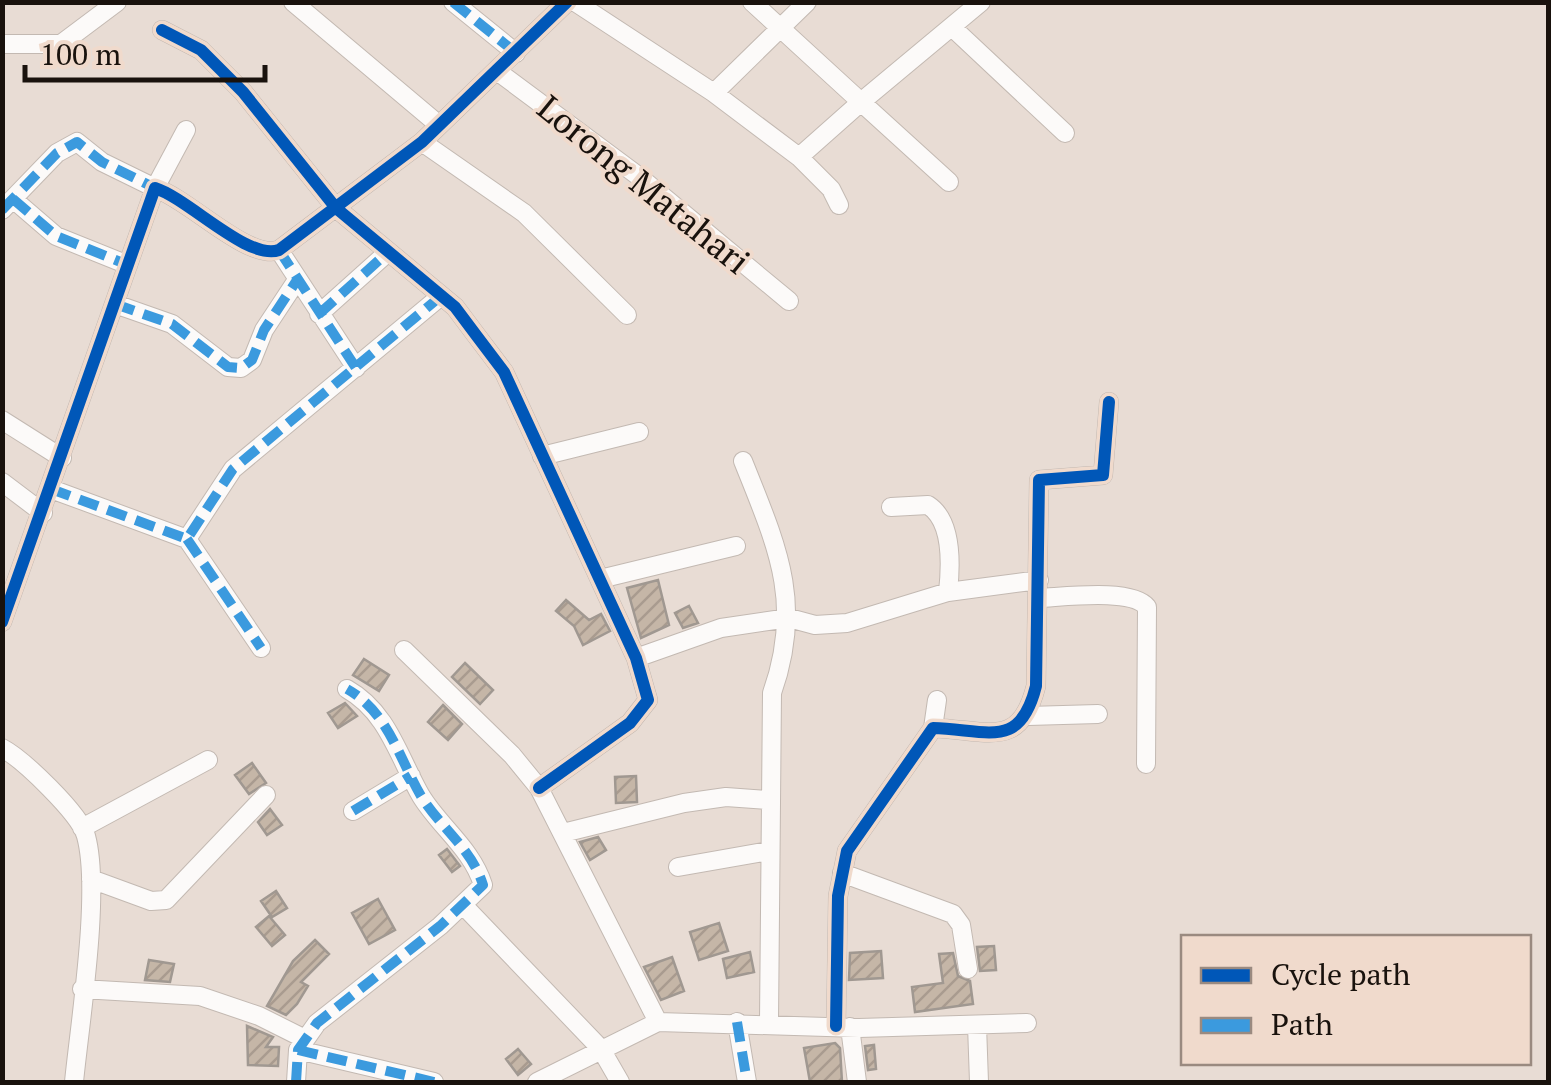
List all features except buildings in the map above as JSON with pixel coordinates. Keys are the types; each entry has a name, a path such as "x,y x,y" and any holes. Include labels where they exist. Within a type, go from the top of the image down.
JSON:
{"street":[{"path":"2,44 60,44 117,2"},
{"path":"293,2 438,125"},
{"path":"453,2 516,52"},
{"path":"128,265 56,236 8,204 68,144 77,142 102,162 188,203 256,251 279,250 422,142 567,2"},
{"path":"575,2 714,93 799,156 831,189 839,205"},
{"path":"752,2 782,25 950,182"},
{"path":"714,93 807,2"},
{"path":"799,156 954,29 981,2"},
{"path":"954,29 1065,132"},
{"path":"162,30 200,50 243,92 336,208 441,296 504,372 636,658 647,691 646,708 538,788"},
{"name":"Lorong Matahari","path":"497,71 623,163 788,301"},
{"path":"2,622 154,188 186,130"},
{"path":"422,142 524,212 627,315"},
{"path":"279,250 356,368"},
{"path":"319,314 387,254"},
{"path":"115,304 172,324 228,366 241,368 252,360 264,330 297,280"},
{"path":"187,539 234,469 441,296"},
{"path":"933,728 997,732 1019,726 1028,716 1036,686 1039,480 1102,475 1110,402"},
{"path":"2,420 62,458"},
{"path":"542,456 639,432"},
{"path":"743,461 782,558 789,618 786,653 772,693 769,1022"},
{"path":"2,482 43,513"},
{"path":"52,488 187,539 260,648"},
{"path":"891,507 928,505 940,515 950,570 948,592"},
{"path":"600,579 736,546"},
{"path":"636,658 721,628 789,618 815,624 847,623 948,592 1039,588 1125,596 1141,600 1147,607 1146,764"},
{"path":"404,650 512,755 538,788 658,1022"},
{"path":"296,1082 300,1044 482,888 472,860 422,797 382,721 347,689"},
{"path":"857,1082 843,1027 842,874 847,851 933,728 937,700"},
{"path":"1028,716 1098,714"},
{"path":"2,748 22,758 82,828 91,879 74,1082"},
{"path":"82,828 208,760"},
{"path":"353,811 412,776"},
{"path":"91,879 151,901 166,900 266,794"},
{"path":"562,833 583,824 684,803 726,797 769,800"},
{"path":"678,868 769,851"},
{"path":"842,874 953,914 961,925 968,969"},
{"path":"464,906 601,1049 620,1082"},
{"path":"82,989 200,996 259,1016 300,1044 434,1082"},
{"path":"537,1082 658,1022 843,1027 1027,1024"},
{"path":"737,1022 746,1082"},
{"path":"977,1025 979,1082"}],"marked path":[{"path":"453,2 516,53"},
{"path":"2,210 57,153 77,142 102,162 155,188"},
{"path":"13,199 56,236 128,265"},
{"path":"279,250 356,368"},
{"path":"319,314 387,253"},
{"path":"115,304 172,324 228,367 241,368 252,360 264,330 297,280"},
{"path":"51,489 187,539 233,469 441,296"},
{"path":"187,539 261,648"},
{"path":"296,1082 298,1050 317,1023 440,926 483,885 464,849 421,796 383,723 347,689"},
{"path":"353,811 411,776"},
{"path":"737,1022 747,1082"},
{"path":"298,1050 434,1082"}],"cycle path":[{"path":"2,622 155,188 235,238 266,251 279,250 422,142 567,2"},
{"path":"162,30 201,50 243,92 336,208 455,307 504,372 636,658 648,700 630,723 539,788"},
{"path":"836,1026 838,896 847,851 933,728 1000,732 1021,720 1036,686 1039,480 1103,475 1109,402"}]}
